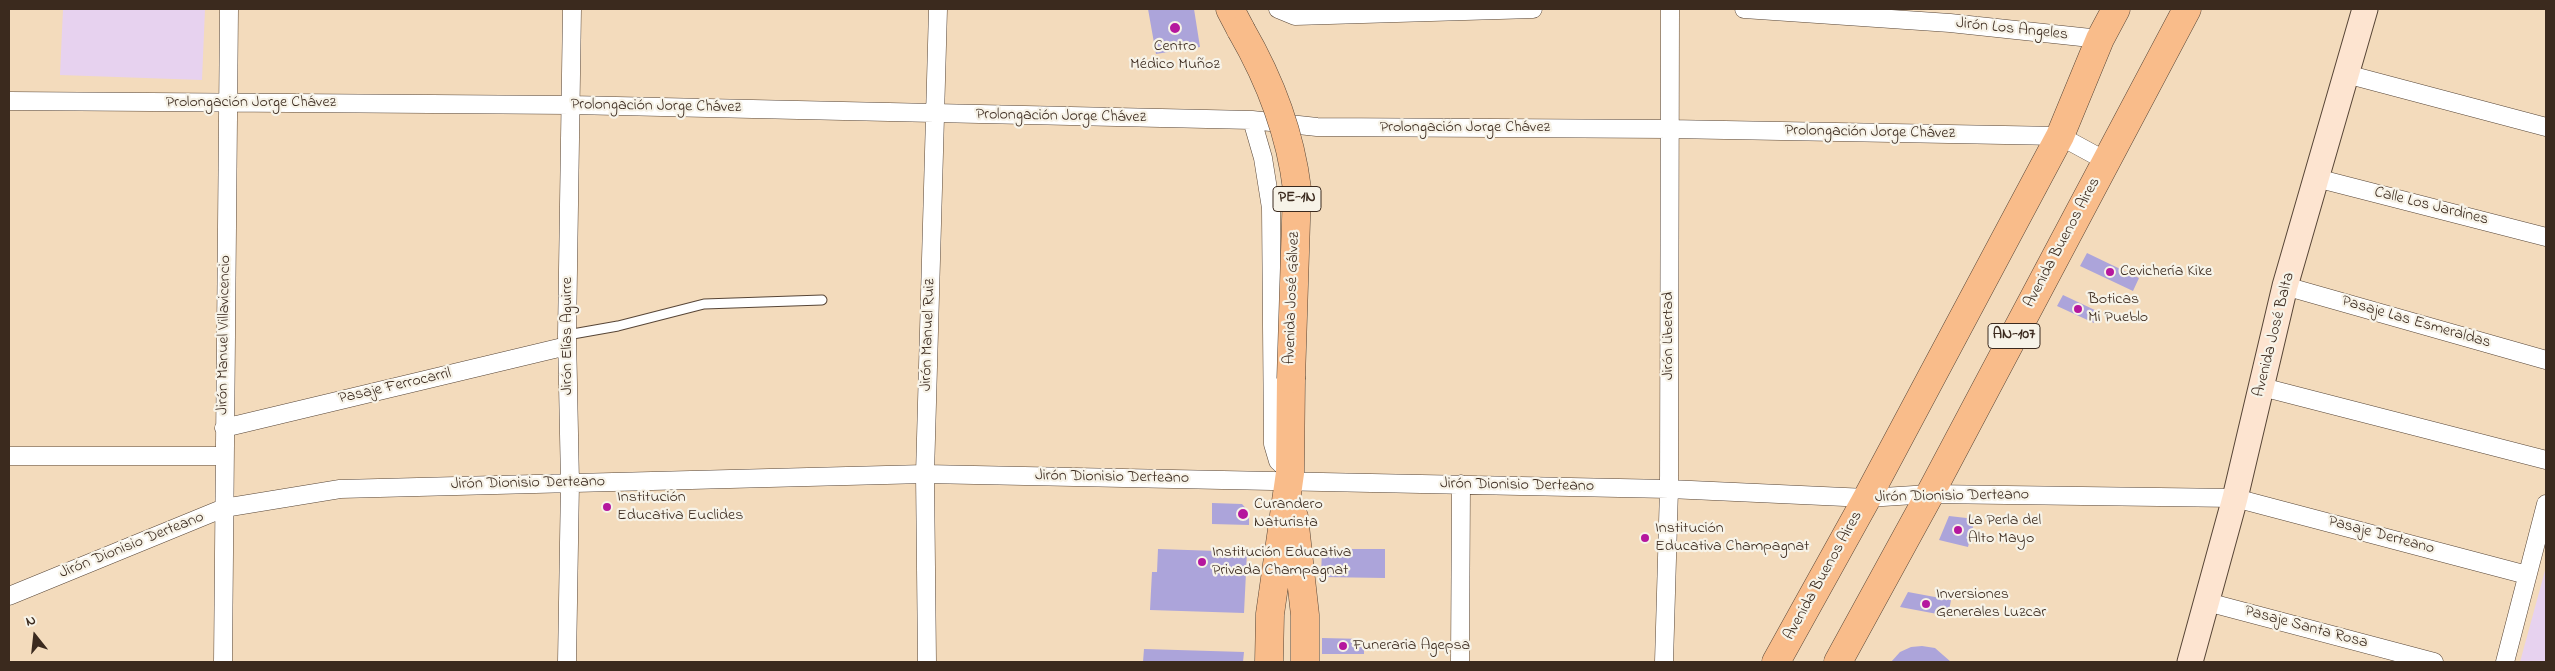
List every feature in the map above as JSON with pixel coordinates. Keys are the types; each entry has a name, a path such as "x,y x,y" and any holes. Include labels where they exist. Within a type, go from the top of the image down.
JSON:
{"main road":[{"name":"Avenida Buenos Aires","path":"1776,662 1867,498 2060,136 2100,39 2116,9"},
{"name":"Avenida Buenos Aires","path":"1838,662 1930,494 2186,9"},
{"name":"Avenida José Balta","path":"2190,662 2235,498 2285,286 2364,9"},
{"name":"Avenida José Gálvez","path":"1235,19 1270,85 1287,135 1297,189 1290,477 1305,615 1305,662"},
{"name":"Avenida José Gálvez","path":"1269,662 1270,614 1290,477"}],"street":[{"name":"Jirón Manuel Villavicencio","path":"223,662 229,9"},
{"name":"Jirón Elías Aguirre","path":"567,662 570,483 566,340 572,9"},
{"name":"Jirón Manuel Ruiz","path":"927,662 925,474 938,9"},
{"path":"1279,10 1295,16 1533,9"},
{"name":"Jirón Libertad","path":"1664,662 1669,489 1670,9"},
{"name":"Jirón Los Angeles","path":"1744,9 1951,16 2100,39"},
{"path":"2346,74 2546,127"},
{"name":"Prolongación Jorge Chávez","path":"9,101 571,105 1252,120 1316,128 1669,129 2060,136 2106,161"},
{"path":"1252,120 1263,158 1271,208 1273,444 1278,461 1290,477"},
{"name":"Calle Los Jardines","path":"2316,178 2546,237"},
{"name":"Pasaje Las Esmeraldas","path":"2285,286 2546,360"},
{"name":"Pasaje Ferrocarril","path":"224,428 566,340"},
{"path":"2262,387 2546,460"},
{"path":"9,456 224,456"},
{"name":"Jirón Dionisio Derteano","path":"9,596 224,508 340,489 925,474 1290,477 1461,484 1669,489 1867,498 1930,494 2235,498"},
{"path":"1460,662 1461,484"},
{"name":"Pasaje Derteano","path":"2235,498 2527,575"},
{"path":"2505,662 2546,504"},
{"name":"Pasaje Santa Rosa","path":"2207,602 2434,662"}],"lane":[{"path":"566,340 704,304 822,300"}],"shaded area":[{"path":"63,9 205,9 202,80 60,75"},
{"path":"2546,567 2546,662 2520,662"}],"building":[{"name":"Centro Médico Muñoz","path":"1148,9 1194,9 1200,47 1156,54"},
{"name":"Cevichería Kike","path":"2087,253 2139,278 2133,291 2080,266"},
{"name":"Boticas Mi Pueblo","path":"2063,295 2099,312 2094,323 2057,306"},
{"path":"1212,503 1242,504 1249,512 1249,525 1212,524"},
{"name":"La Perla del Alto Mayo","path":"1949,516 1975,519 1968,547 1939,540"},
{"path":"1158,549 1247,552 1244,613 1150,610 1152,572 1157,572"},
{"path":"1322,549 1385,549 1385,578 1321,577"},
{"name":"Inversiones Generales Luzcar","path":"1908,592 1951,600 1948,616 1900,607"},
{"name":"Funeraria Agepsa","path":"1322,638 1364,639 1364,654 1322,654"},
{"path":"1911,647 1935,648 1951,662 1891,662 1900,652"},
{"path":"1144,649 1244,652 1243,662 1143,662"}],"place":[{"name":"Centro Médico Muñoz","path":"1175,28"},
{"name":"Cevichería Kike","path":"2110,272"},
{"name":"Boticas Mi Pueblo","path":"2078,309"},
{"name":"Institución Educativa Euclides","path":"607,507"},
{"name":"Curandero Naturista","path":"1243,514"},
{"name":"La Perla del Alto Mayo","path":"1958,530"},
{"name":"Institución Educativa Champagnat","path":"1645,538"},
{"name":"Institución Educativa Privada Champagnat","path":"1202,562"},
{"name":"Inversiones Generales Luzcar","path":"1926,604"},
{"name":"Funeraria Agepsa","path":"1343,646"}]}
